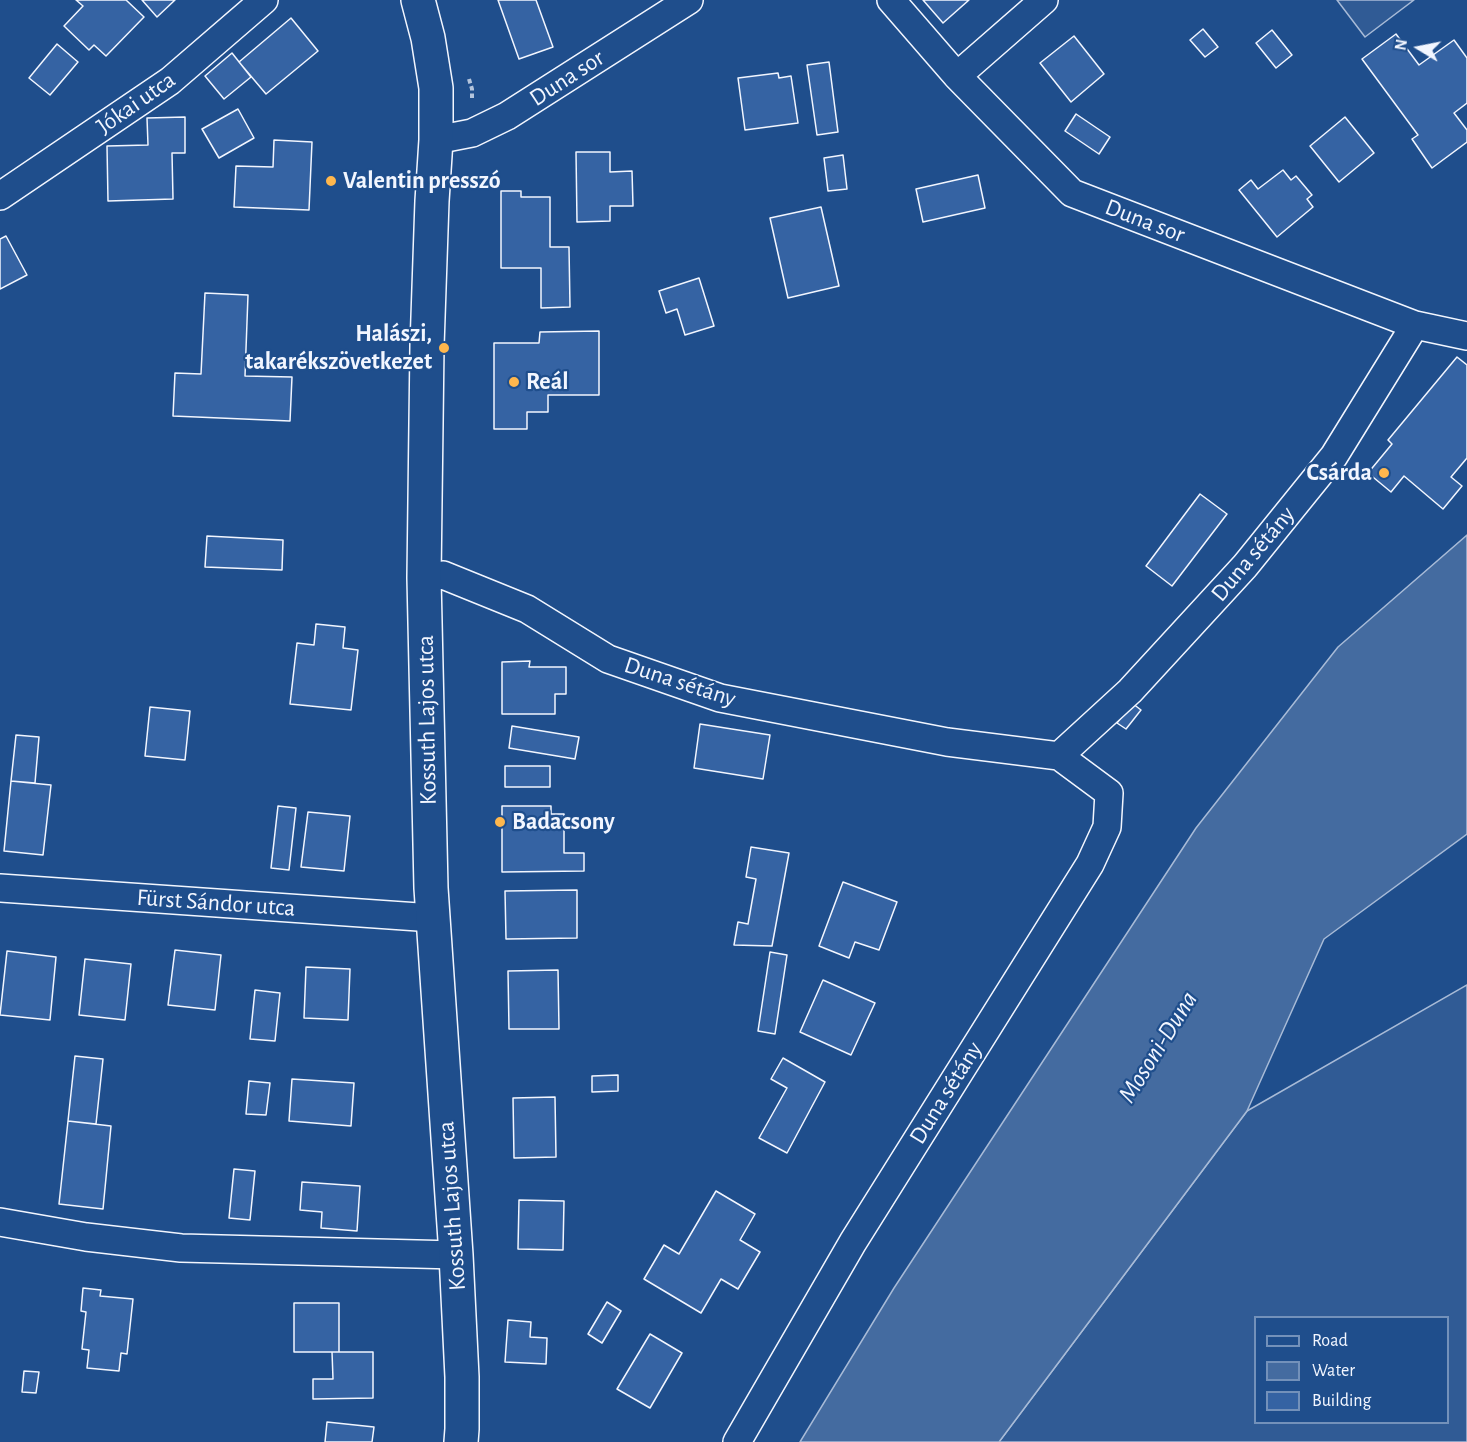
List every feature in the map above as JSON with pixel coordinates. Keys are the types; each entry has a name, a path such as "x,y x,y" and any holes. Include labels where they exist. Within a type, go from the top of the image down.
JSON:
{"main road":[{"name":"Kossuth Lajos utca","path":"418,0 428,38 436,88 436,140 427,346 424,578 432,918 456,1255 462,1377 461,1442"}],"street":[{"name":"Jókai utca","path":"0,196 170,81 264,0"},
{"name":"Duna sor","path":"436,140 472,133 507,116 689,0"},
{"name":"Duna sor","path":"891,0 957,76 1072,193 1415,325 1467,336"},
{"path":"957,76 1044,0"},
{"name":"Duna sétány","path":"1059,756 1130,690 1245,566 1334,456 1415,325"},
{"name":"Duna sétány","path":"424,578 443,575 527,609 608,659 720,698 947,742 1059,756 1108,793 1107,827 1090,864 853,1242 737,1442"},
{"name":"Fürst Sándor utca","path":"0,888 432,918"},
{"path":"0,1222 86,1237 181,1248 456,1255"}],"shaded area":[{"path":"1337,0 1414,0 1365,37"},
{"path":"1467,985 1467,1442 999,1442 1247,1111"}],"water":[{"name":"Mosoni-Duna","path":"1467,535 1467,834 1324,939 1247,1111 999,1442 800,1442 894,1288 1196,828 1338,647"}],"building":[{"path":"76,0 126,0 144,17 106,56 94,45 89,50 64,26 83,6"},
{"path":"142,0 175,0 157,17"},
{"path":"498,0 536,0 553,47 519,59"},
{"path":"923,0 969,0 943,23"},
{"path":"291,18 318,51 266,94 239,62"},
{"path":"1203,29 1218,47 1205,57 1190,40"},
{"path":"1272,30 1292,55 1276,68 1256,43"},
{"path":"1396,34 1419,65 1454,40 1467,58 1467,103 1454,113 1467,130 1467,142 1432,168 1412,139 1418,135 1362,59"},
{"path":"1074,36 1104,74 1071,102 1040,63"},
{"path":"57,44 78,62 50,95 29,78"},
{"path":"232,53 251,77 224,99 205,76"},
{"path":"829,62 838,132 817,135 807,65"},
{"path":"778,73 779,78 791,76 798,123 745,130 738,78"},
{"path":"238,109 254,138 219,158 202,129"},
{"path":"1076,114 1110,137 1099,154 1065,131"},
{"path":"185,117 185,153 172,153 173,199 108,201 107,146 148,145 147,118"},
{"path":"1345,117 1374,153 1339,182 1310,146"},
{"path":"274,140 312,142 309,210 234,207 236,166 273,167"},
{"path":"576,152 610,152 610,172 632,171 633,206 610,206 610,221 577,222"},
{"path":"843,155 847,189 828,191 824,158"},
{"path":"1283,170 1291,180 1296,176 1312,195 1307,199 1313,207 1277,237 1239,190 1251,180 1258,189"},
{"path":"978,175 985,208 923,222 916,189"},
{"path":"501,191 521,191 521,197 550,197 550,247 569,247 570,307 541,308 541,268 501,268"},
{"path":"821,207 839,286 788,298 770,218"},
{"path":"6,236 27,275 0,289 0,239"},
{"path":"699,278 714,326 685,335 677,309 666,313 659,291"},
{"path":"205,293 248,295 245,376 292,377 290,421 173,416 175,373 201,374"},
{"path":"599,331 599,395 548,395 548,412 527,412 527,429 494,429 494,343 539,343 540,332"},
{"path":"1457,357 1467,365 1467,458 1451,477 1462,486 1443,509 1404,476 1391,492 1368,473 1392,444 1388,440"},
{"path":"1200,494 1227,514 1172,586 1146,566"},
{"path":"207,536 283,540 282,570 205,567"},
{"path":"316,624 345,627 343,648 358,650 351,710 290,704 297,643 314,645"},
{"path":"530,661 529,667 566,667 566,694 555,694 555,714 502,714 502,662"},
{"path":"1132,703 1141,710 1126,729 1117,723"},
{"path":"150,707 190,711 185,760 145,756"},
{"path":"700,724 770,735 763,779 694,768"},
{"path":"512,726 579,737 575,759 509,748"},
{"path":"16,735 39,737 35,783 11,781"},
{"path":"505,766 550,766 550,787 505,787"},
{"path":"11,781 51,785 43,855 4,851"},
{"path":"278,806 296,808 289,870 271,868"},
{"path":"502,806 551,806 551,814 564,814 564,853 584,853 584,871 502,872"},
{"path":"308,812 350,816 344,871 301,867"},
{"path":"751,847 789,853 772,946 734,945 738,922 748,924 756,879 746,877"},
{"path":"843,882 897,902 879,950 855,942 849,958 819,946"},
{"path":"577,890 577,938 506,939 505,891"},
{"path":"175,950 221,955 215,1010 168,1005"},
{"path":"7,951 56,957 50,1020 0,1015"},
{"path":"770,952 787,955 775,1034 758,1031"},
{"path":"85,959 131,964 125,1020 79,1015"},
{"path":"306,967 350,969 348,1020 304,1018"},
{"path":"558,970 559,1029 509,1029 508,971"},
{"path":"823,980 875,1003 851,1055 800,1032"},
{"path":"255,990 280,993 275,1041 250,1039"},
{"path":"75,1056 103,1059 96,1124 68,1121"},
{"path":"783,1058 825,1082 787,1153 759,1138 787,1088 771,1079"},
{"path":"618,1075 618,1091 592,1092 592,1076"},
{"path":"292,1079 354,1083 351,1126 289,1121"},
{"path":"249,1081 270,1083 266,1115 246,1114"},
{"path":"555,1097 556,1157 514,1158 513,1098"},
{"path":"68,1121 111,1126 103,1209 59,1204"},
{"path":"234,1169 255,1171 250,1220 229,1218"},
{"path":"302,1182 360,1186 357,1231 321,1228 322,1212 300,1210"},
{"path":"716,1191 755,1214 740,1240 760,1252 738,1289 721,1279 701,1313 644,1279 664,1245 679,1254"},
{"path":"519,1200 564,1201 563,1250 518,1249"},
{"path":"83,1288 101,1290 100,1296 133,1299 127,1354 121,1353 119,1371 87,1368 89,1350 82,1349 86,1312 81,1311"},
{"path":"607,1302 621,1311 602,1343 588,1334"},
{"path":"294,1303 339,1303 339,1352 294,1352"},
{"path":"508,1320 531,1322 530,1337 547,1338 546,1364 505,1362"},
{"path":"650,1334 682,1353 650,1408 617,1389"},
{"path":"332,1352 373,1352 373,1398 313,1399 313,1379 333,1379"},
{"path":"24,1371 39,1372 36,1393 22,1392"},
{"path":"327,1422 374,1427 372,1442 325,1442"}],"place":[{"name":"Valentin presszó","path":"331,181"},
{"name":"Halászi, takarékszövetkezet","path":"444,348"},
{"name":"Reál","path":"514,382"},
{"name":"Csárda","path":"1384,473"},
{"name":"Badacsony","path":"500,822"}]}
